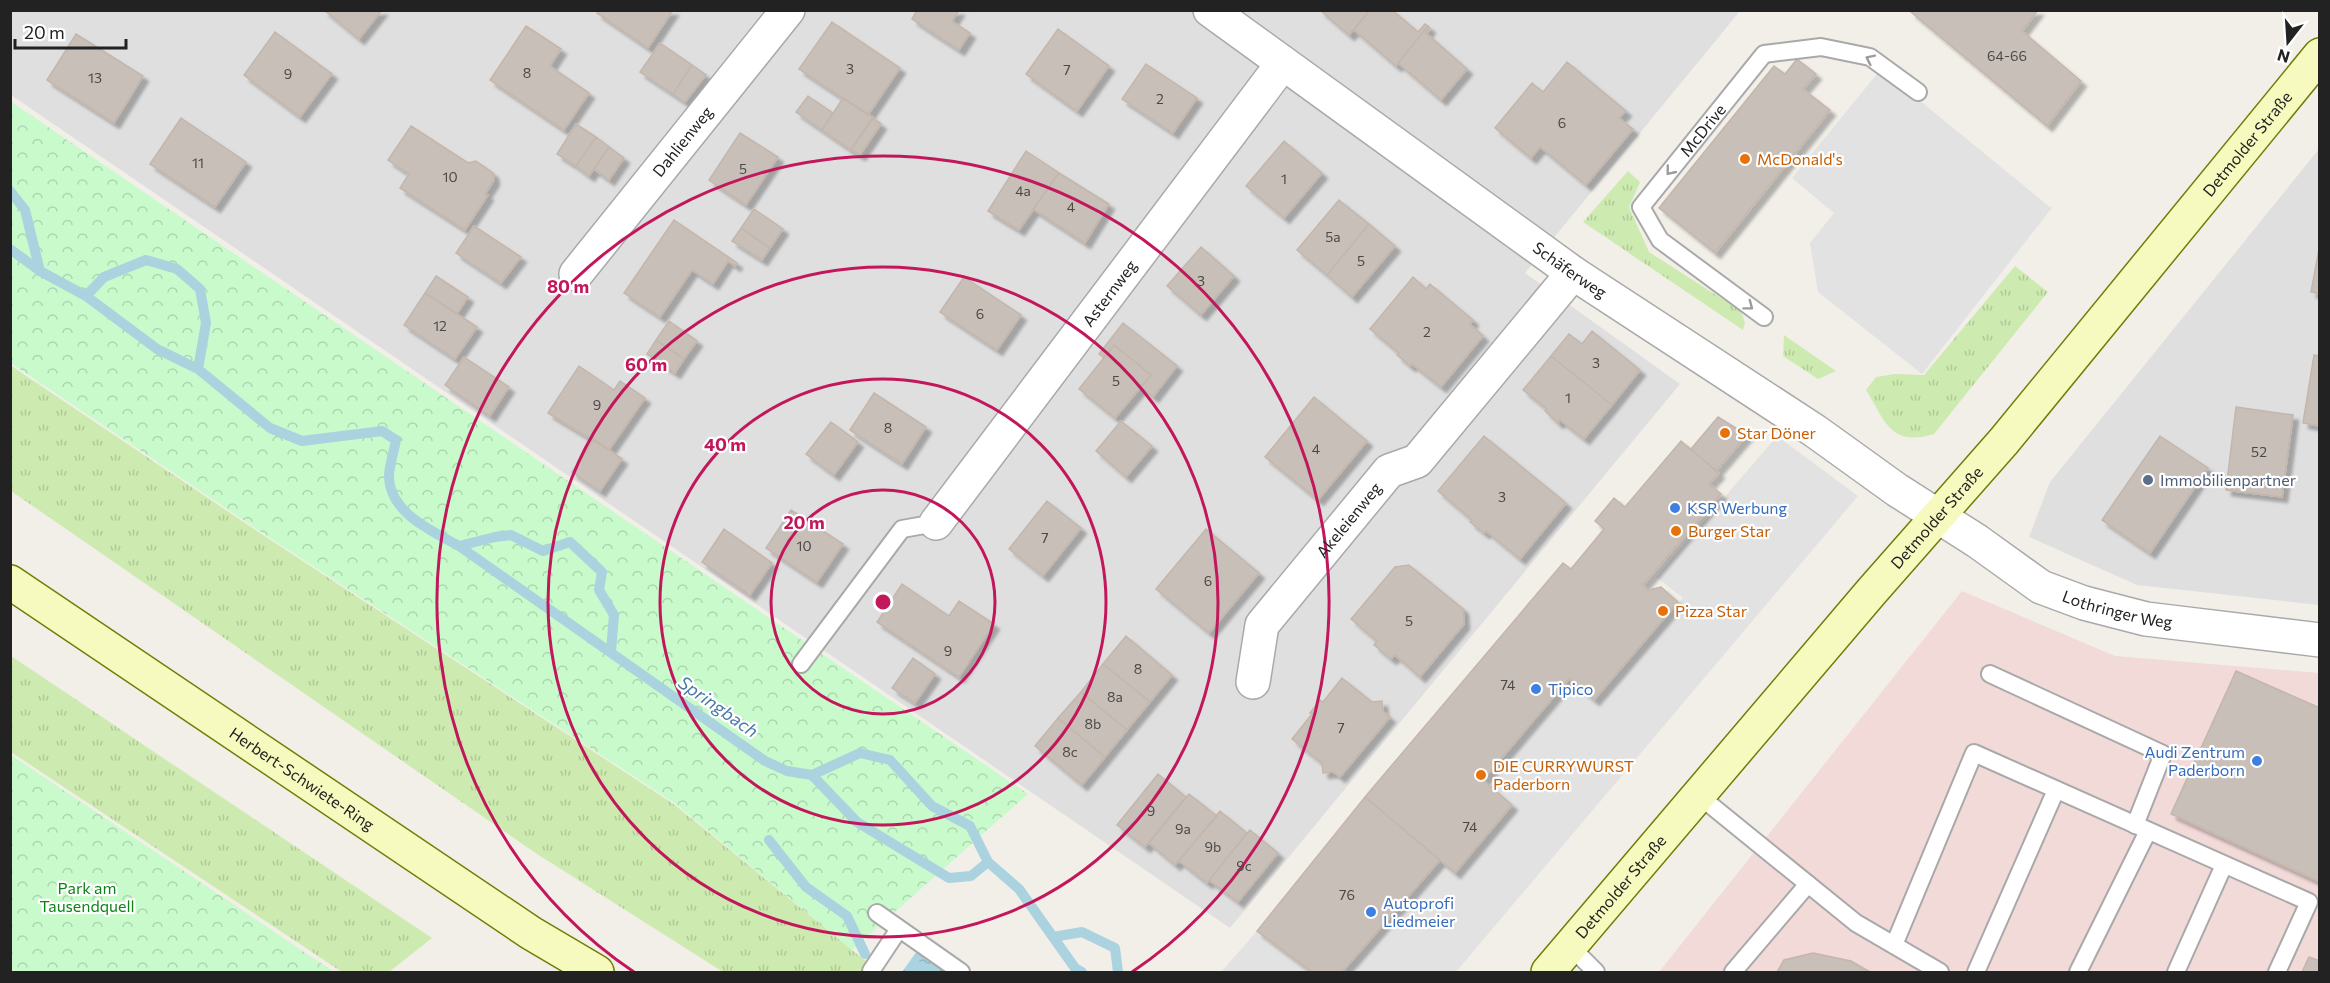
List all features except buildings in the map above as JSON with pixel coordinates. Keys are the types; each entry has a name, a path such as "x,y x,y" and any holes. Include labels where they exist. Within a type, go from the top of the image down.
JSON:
{"main road":[{"name":"Detmolder Straße","path":"1548,972 1697,794 2004,441 2319,55"},
{"name":"Herbert-Schwiete-Ring","path":"10,582 531,933 597,972"}],"street":[{"name":"Dahlienweg","path":"576,274 788,10"},
{"name":"Schäferweg","path":"1210,10 1573,273 1815,431 1897,490 1938,516"},
{"name":"Asternweg","path":"936,523 1283,63"},
{"name":"Akeleienweg","path":"1253,682 1262,626 1389,471 1417,460 1573,273"},
{"name":"Lothringer Weg","path":"1938,516 2042,587 2084,603 2146,619 2319,640"}],"lane":[{"name":"McDrive","path":"1764,317 1660,240 1641,207 1764,54 1821,46 1870,57 1918,92"},
{"path":"801,664 902,529 936,523"},
{"path":"1990,674 2163,754 2141,828 2078,972"},
{"path":"1894,945 1974,753 2309,902 2277,972"},
{"path":"1976,972 2056,790"},
{"path":"1697,794 1856,923 1940,972"},
{"path":"2176,972 2224,865"},
{"path":"1734,972 1808,884"},
{"path":"877,913 961,972"},
{"path":"871,971 899,929"},
{"path":"1570,946 1596,972"}],"shaded area":[{"path":"10,11 1740,11 1525,273 1680,384 1230,928 11,95"},
{"path":"1881,69 2051,208 2055,204 1922,374 1818,292 1810,243 1834,213 1792,178"},
{"path":"2319,149 2319,605 2137,585 2029,537 2050,482"},
{"path":"1777,436 1858,496 1456,972 1342,972 1440,860 1455,872 1512,806 1483,780 1569,679 1594,700 1683,598 1656,577"},
{"path":"1962,591 2115,656 2319,673 2319,972 1659,972"},
{"path":"1257,931 1312,972 1221,972"}],"green space":[{"path":"10,101 1028,794 852,950 676,804 261,532 11,363"},
{"path":"1628,171 1640,182 1629,207 1649,252 1741,311 1745,323 1743,330 1583,222"},
{"path":"2015,266 2048,292 1934,434 1908,437 1891,429 1866,390 1876,377 1895,374 1924,375"},
{"path":"1784,335 1836,371 1818,379 1783,356"},
{"path":"10,365 260,533 675,805 879,972 723,972 537,854 11,491"},
{"path":"10,656 432,938 389,972 342,972 11,752"},
{"name":"Park am Tausendquell","path":"11,755 334,972 11,972"}],"water":[{"path":"917,951 948,972 902,972"}],"waterway":[{"name":"Springbach","path":"10,191 25,210 40,271 86,296 157,349 198,369 270,428 302,441 382,431 396,440 389,477 391,490 404,511 425,527 459,546 765,761 787,771 812,775 860,753 890,760 932,806 970,826 988,862 1019,889 1053,937 1082,932 1115,948 1118,972"},
{"name":"Springbach","path":"10,249 40,271"},
{"name":"Springbach","path":"86,296 104,277 146,260 177,269 200,289 206,323 198,369"},
{"name":"Springbach","path":"459,546 511,535 543,551 570,542 602,572 599,590 614,615 611,651"},
{"name":"Springbach","path":"812,775 857,822 949,878 971,876 988,862"},
{"path":"769,840 806,887 847,916 865,954"},
{"name":"Springbach","path":"1053,937 1075,968 1082,972"}],"place":[{"name":"McDonald's","path":"1745,159"},
{"name":"Star Döner","path":"1725,433"},
{"name":"Immobilienpartner","path":"2148,480"},
{"name":"KSR Werbung","path":"1675,508"},
{"name":"Burger Star","path":"1676,531"},
{"name":"Pizza Star","path":"1663,611"},
{"name":"Tipico","path":"1536,689"},
{"name":"Audi Zentrum Paderborn","path":"2257,761"},
{"name":"DIE CURRYWURST Paderborn","path":"1481,775"},
{"name":"Autoprofi Liedmeier","path":"1371,912"}]}
